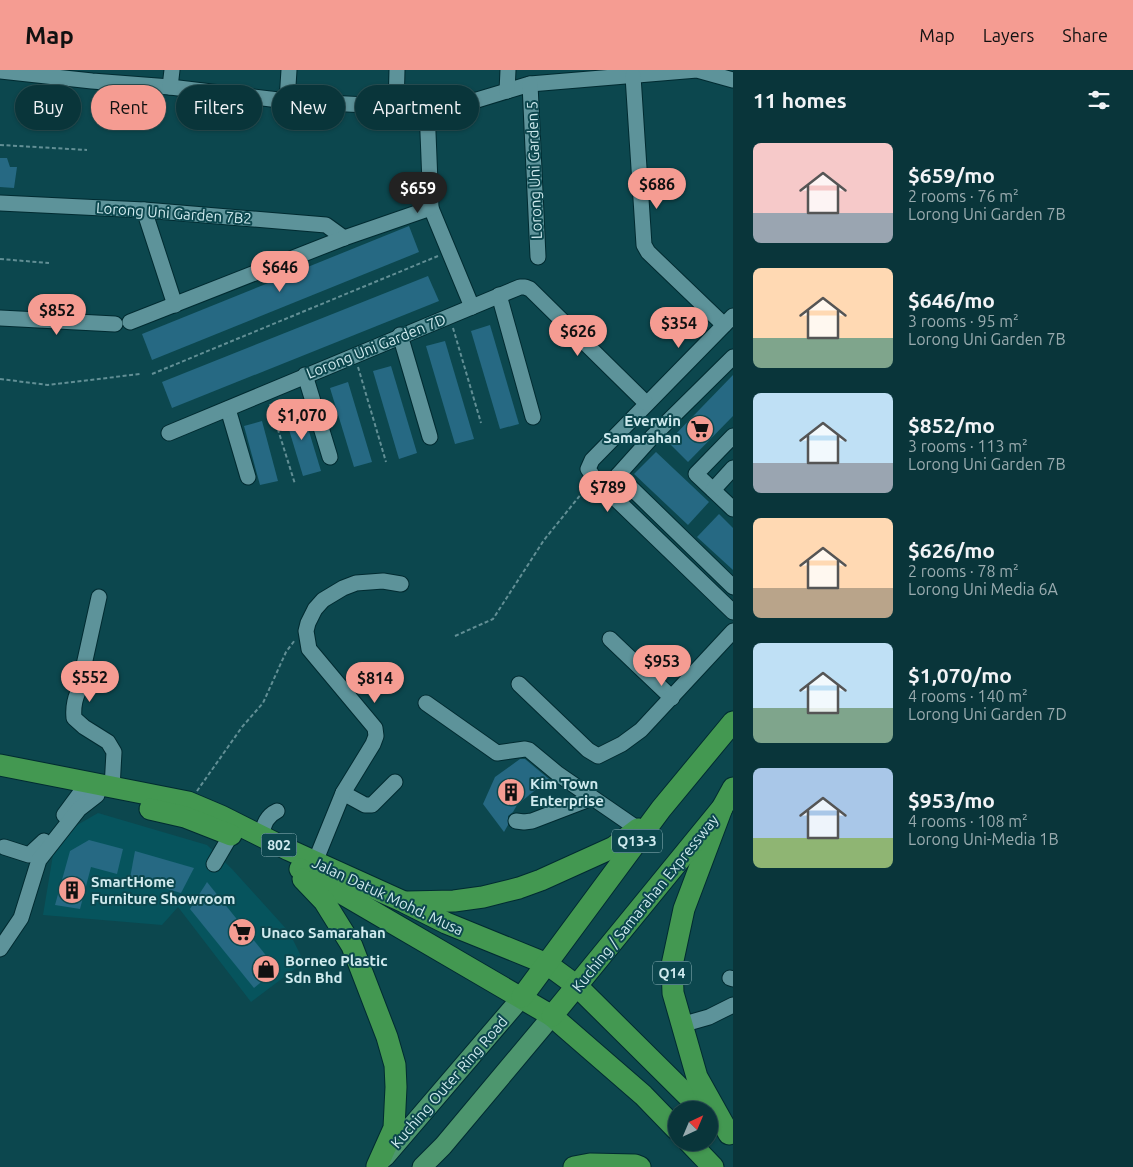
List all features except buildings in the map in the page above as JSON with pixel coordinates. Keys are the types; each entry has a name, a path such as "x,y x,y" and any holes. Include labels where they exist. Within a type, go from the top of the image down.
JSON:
{"highway":[{"name":"Q13-3","path":"522,997 660,809 733,722"},
{"name":"Jalan Datuk Mohd. Musa","path":"0,765 185,817 231,835 283,860 552,1016 643,1095 668,1122"},
{"name":"Jalan Datuk Mohd. Musa","path":"0,776 96,792 188,802 446,923 547,964 577,986 693,1101"},
{"name":"Kuching / Samarahan Expressway","path":"552,1016 722,808 733,788"},
{"name":"Q14","path":"722,808 684,909 672,965 673,993 697,1077 732,1135"},
{"path":"404,902 454,901 483,897 519,888 614,847 660,809"},
{"path":"283,860 324,901 352,946 387,1037 395,1065 394,1128 377,1166"},
{"name":"Q14","path":"718,1123 732,1135"},
{"path":"698,1151 713,1167"},
{"path":"574,1167 590,1164 635,1165 640,1167"}],"main road":[{"name":"Kuching Outer Ring Road","path":"377,1166 522,997"},
{"name":"Q13-3","path":"422,1167 443,1146 552,1016"}],"street":[{"path":"170,87 172,70"},
{"path":"288,85 289,70"},
{"path":"397,70 397,85"},
{"path":"507,91 508,70"},
{"path":"479,99 530,84 609,74 634,76 697,70 733,80"},
{"path":"0,71 91,76 272,99"},
{"path":"634,76 644,245 648,252 728,321 588,464 588,469 600,484 733,612"},
{"name":"Lorong Uni Garden 5","path":"530,84 538,257"},
{"path":"428,130 431,208 472,306"},
{"name":"Lorong Uni Garden 7B2","path":"0,203 144,210 326,226 344,238"},
{"path":"0,318 122,323 175,305 344,238 431,208"},
{"path":"144,210 175,305"},
{"name":"Lorong Uni Garden 7D","path":"169,432 520,287 530,290 646,403"},
{"path":"499,295 533,417"},
{"path":"400,336 430,437"},
{"path":"600,484 618,474 653,436 733,357"},
{"path":"305,375 330,457"},
{"path":"228,409 248,477"},
{"path":"733,436 697,472 697,476 733,509"},
{"path":"712,490 733,468"},
{"path":"618,474 733,587"},
{"path":"315,862 344,793 376,736 374,728 365,716 309,649 306,632 308,622 323,600 343,588 356,583 383,581 401,584"},
{"path":"0,949 21,918 39,860 66,836 80,809 96,792 114,752 108,742 84,728 74,718 74,701 78,692 99,597"},
{"path":"519,684 588,750 598,756 622,744 641,730 733,631"},
{"path":"610,639 672,698"},
{"path":"426,702 497,753 529,750 558,774 638,829"},
{"path":"344,793 365,806 372,805 395,782"},
{"path":"4,847 29,855 96,792"},
{"path":"516,821 532,821 592,798"},
{"path":"261,836 267,818 277,811"},
{"path":"214,864 231,835"},
{"path":"681,1025 709,1017 733,1005"}],"path":[{"path":"0,145 87,150"},
{"path":"152,374 449,251"},
{"path":"0,260 49,263"},
{"path":"449,316 481,424"},
{"path":"354,355 386,462"},
{"path":"0,379 48,385 140,374"},
{"path":"266,392 295,484"},
{"path":"455,636 493,619 544,540 600,484"},
{"path":"188,802 242,727 263,703 286,652 308,622"}],"shaded area":[{"path":"98,813 207,845 232,869 289,932 304,962 251,1002 178,907 162,925 43,915 53,855 72,828"}],"place":[{"name":"Everwin Samarahan","path":"700,429"},
{"name":"Kim Town Enterprise","path":"511,792"},
{"name":"SmartHome Furniture Showroom","path":"72,890"},
{"name":"Unaco Samarahan","path":"242,932"},
{"name":"Borneo Plastic Sdn Bhd","path":"266,969"}]}
